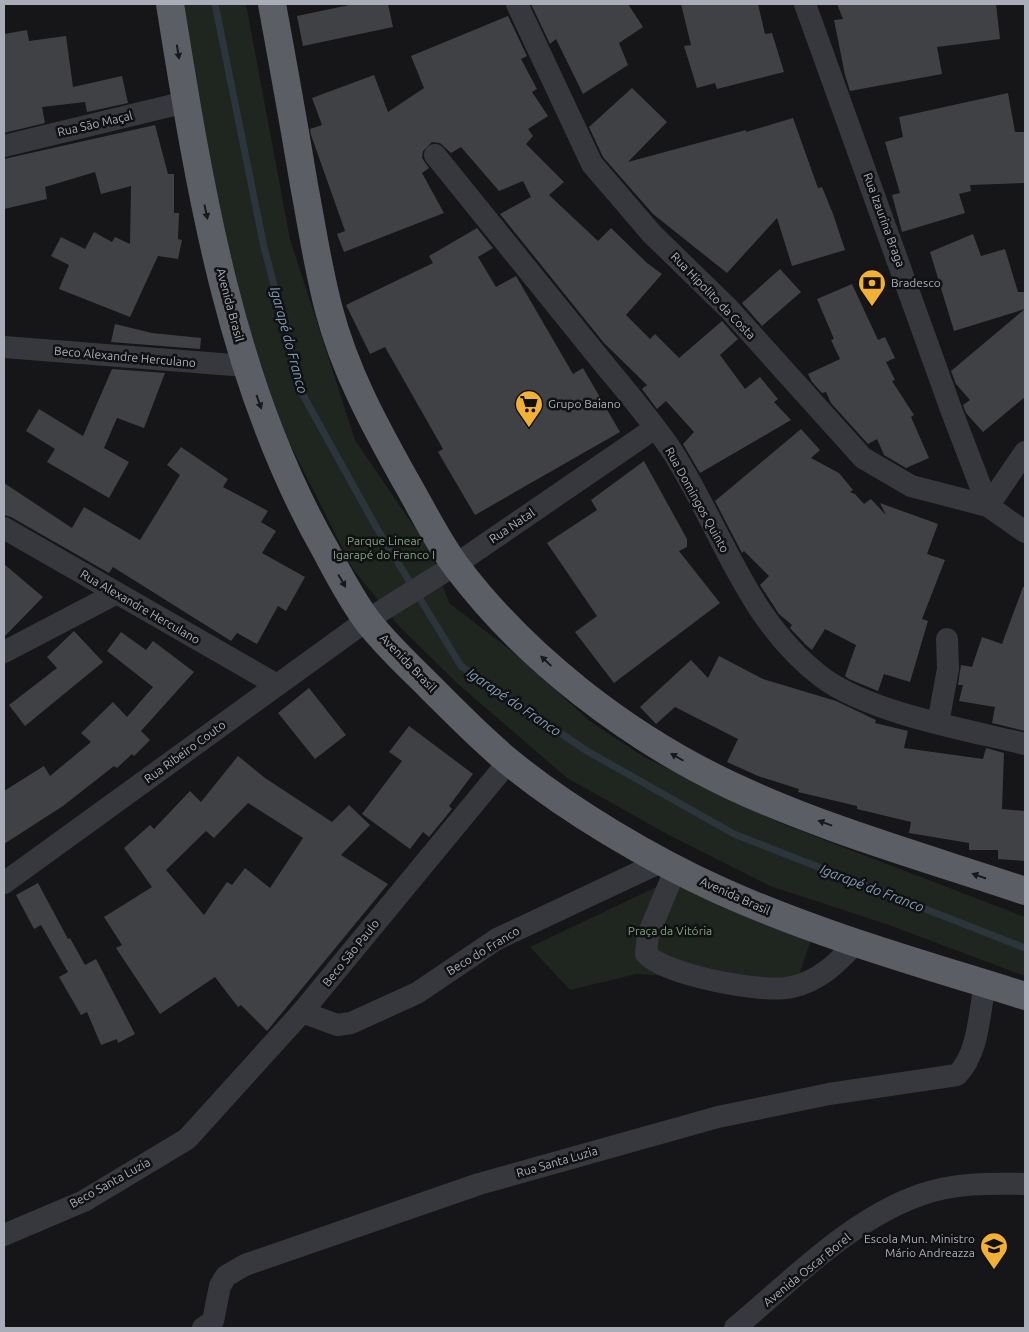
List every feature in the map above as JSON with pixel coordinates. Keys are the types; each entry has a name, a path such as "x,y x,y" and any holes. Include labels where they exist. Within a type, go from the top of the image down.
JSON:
{"highway":[{"name":"Avenida Brasil","path":"170,4 206,211 246,366 275,447 309,522 378,613 418,675 508,761 611,832 718,890 770,912 856,943 1025,996"},
{"path":"272,4 319,270 342,354 362,401 432,528 455,565 520,637 570,683 636,734 732,786 785,808 1025,892"}],"street":[{"name":"Rua Hipolito da Costa","path":"517,4 592,164 652,234 729,309 863,458 911,486 988,506"},
{"name":"Rua Izaurina Braga","path":"805,4 952,412 988,506"},
{"name":"Rua São Maçal","path":"4,146 186,102"},
{"name":"Rua Domingos Quinto","path":"435,155 655,428 687,478 750,596 770,626 794,654 825,679 857,697 938,723 1025,744"},
{"name":"Beco Alexandre Herculano","path":"4,347 246,366"},
{"name":"Rua Natal","path":"378,613 455,565 655,428"},
{"path":"1025,452 988,506 1025,532"},
{"name":"Rua Alexandre Herculano","path":"4,528 115,594 277,685"},
{"path":"4,652 115,594"},
{"name":"Rua Ribeiro Couto","path":"7,874 378,613"},
{"path":"938,723 948,669 946,639"},
{"name":"Beco São Paulo","path":"187,1139 302,1012 508,761"},
{"path":"670,864 648,935 646,954 653,960 698,978 760,987 791,988 830,970 856,943"},
{"name":"Beco do Franco","path":"302,1012 337,1025 351,1023 417,993 497,939 670,864"},
{"name":"Rua Santa Luzia","path":"203,1328 213,1321 220,1286 226,1276 245,1264 470,1188 718,1117 829,1094 957,1075 966,1066 971,1053 985,984"},
{"name":"Beco Santa Luzia","path":"4,1235 84,1201 187,1139"},
{"name":"Avenida Oscar Borel","path":"734,1328 818,1258 861,1226 890,1208 920,1195 947,1188 976,1184 1025,1184"}],"green space":[{"name":"Parque Linear Igarapé do Franco I","path":"182,4 246,4 290,239 355,440 430,550 449,603 513,652 591,722 644,757 780,823 1025,917 1025,976 886,924 770,886 669,835 567,778 458,684 399,626 353,569 286,436 249,332 227,246 190,60"},
{"name":"Praça da Vitória","path":"669,881 811,940 796,984 636,974 570,990 530,947"}],"building":[{"path":"354,4 388,4 393,27 303,46 297,16"},
{"path":"531,4 628,4 643,27 619,43 628,65 583,94 556,39 550,44"},
{"path":"681,4 758,4 765,34 772,33 784,72 717,89 715,83 697,88 684,46 691,45"},
{"path":"837,4 996,4 1000,39 937,47 942,74 850,91 834,20 843,19"},
{"path":"508,16 527,56 521,59 537,89 532,92 548,116 528,129 533,136 526,144 564,182 549,195 598,241 611,228 647,263 662,274 626,315 650,339 655,334 679,358 722,321 738,339 720,355 745,389 760,377 778,399 774,402 791,420 700,473 683,444 694,432 666,401 657,409 642,389 647,385 604,343 500,214 531,197 523,181 499,191 461,147 451,153 440,143 432,142 423,151 422,158 429,168 422,173 444,213 344,252 337,234 345,231 311,135 310,129 322,125 312,98 374,75 388,112 424,88 411,56"},
{"path":"27,30 29,41 66,36 73,87 122,76 128,103 87,112 85,102 42,107 45,123 4,133 4,34"},
{"path":"632,88 667,122 628,162 793,118 818,188 822,187 845,250 792,266 777,218 727,273 653,214 603,157 589,127"},
{"path":"1008,93 1015,132 1025,132 1025,183 970,185 971,191 959,194 965,213 902,232 892,195 900,193 885,142 903,137 899,117"},
{"path":"155,125 168,174 174,174 174,213 179,213 178,239 182,240 178,259 158,256 130,317 59,289 69,265 51,256 61,237 85,249 94,232 112,242 115,237 130,244 131,186 101,194 95,172 45,187 47,199 4,209 4,159"},
{"path":"477,228 493,248 478,257 496,287 516,276 573,374 583,368 620,432 475,515 438,452 443,449 385,347 370,354 346,305 433,263 429,256"},
{"path":"973,234 981,256 1005,249 1018,292 1025,292 1025,309 954,331 930,252"},
{"path":"780,269 801,292 762,326 742,303"},
{"path":"852,284 878,340 885,337 895,358 886,362 895,380 892,381 914,415 911,417 929,458 906,468 884,455 877,439 868,444 831,403 826,392 822,393 812,382 808,374 840,359 831,340 834,339 817,299"},
{"path":"1025,309 1025,397 983,432 966,413 963,405 970,400 956,384 951,371"},
{"path":"115,324 152,333 201,338 200,349 111,342"},
{"path":"112,369 165,373 144,428 117,418 104,448 129,462 109,498 47,462 55,449 26,431 39,409 83,436"},
{"path":"801,429 820,450 811,458 839,473 853,490 850,492 855,494 864,504 871,499 886,515 880,503 938,524 927,554 945,560 922,619 928,621 910,682 884,674 878,691 849,679 845,676 856,645 825,629 812,650 806,645 790,628 792,625 779,614 760,585 769,576 744,551 742,553 715,501"},
{"path":"181,447 228,479 223,487 268,511 261,522 276,531 262,553 305,577 286,611 278,606 257,644 237,633 231,641 113,567 109,573 11,517 4,515 4,483 72,528 84,507 140,540 180,475 167,465"},
{"path":"644,461 687,539 687,547 679,551 720,603 614,683 575,632 597,616 547,543 597,510 591,500"},
{"path":"4,564 43,597 4,637"},
{"path":"1023,587 1025,587 1025,731 992,723 995,707 959,701 963,685 958,685 961,665 972,667 982,637 1002,644"},
{"path":"74,631 103,662 25,726 9,705 57,668 47,657"},
{"path":"121,632 146,650 153,641 194,672 141,731 150,740 134,756 132,754 117,768 114,766 63,806 4,844 4,791 44,766 50,776 91,742 81,733 113,702 127,717 153,687 107,651"},
{"path":"719,656 763,679 836,701 876,720 875,723 908,731 904,748 983,759 986,748 1004,753 1002,809 1025,811 1025,861 998,859 998,850 969,850 969,843 909,833 911,822 857,809 857,806 798,792 799,789 758,776 727,762 738,739 675,707 656,724 640,707 691,660 708,678"},
{"path":"309,688 346,735 315,759 278,713"},
{"path":"409,726 473,774 449,806 452,809 429,837 423,832 410,849 362,814 402,761 389,752"},
{"path":"238,756 265,778 332,822 349,805 370,825 341,855 388,884 267,1031 241,1005 238,1007 215,977 160,1014 116,948 122,945 104,917 152,887 124,848 150,825 154,829 190,791 201,802","holes":["248,803 303,838 270,888 245,868 232,885 227,882 204,915 166,870 206,831 214,838"]},
{"path":"38,883 68,939 70,938 85,965 96,959 135,1034 118,1043 117,1039 101,1045 87,1012 81,1015 59,977 68,972 41,925 34,929 16,895"}],"waterway":[{"name":"Igarapé do Franco","path":"215,4 264,247 303,395 375,525 461,666 587,751 734,834 1025,948"}],"place":[{"name":"Bradesco","path":"872,307"},
{"name":"Grupo Baiano","path":"529,428"},
{"name":"Escola Mun. Ministro Mário Andreazza","path":"994,1270"}]}
